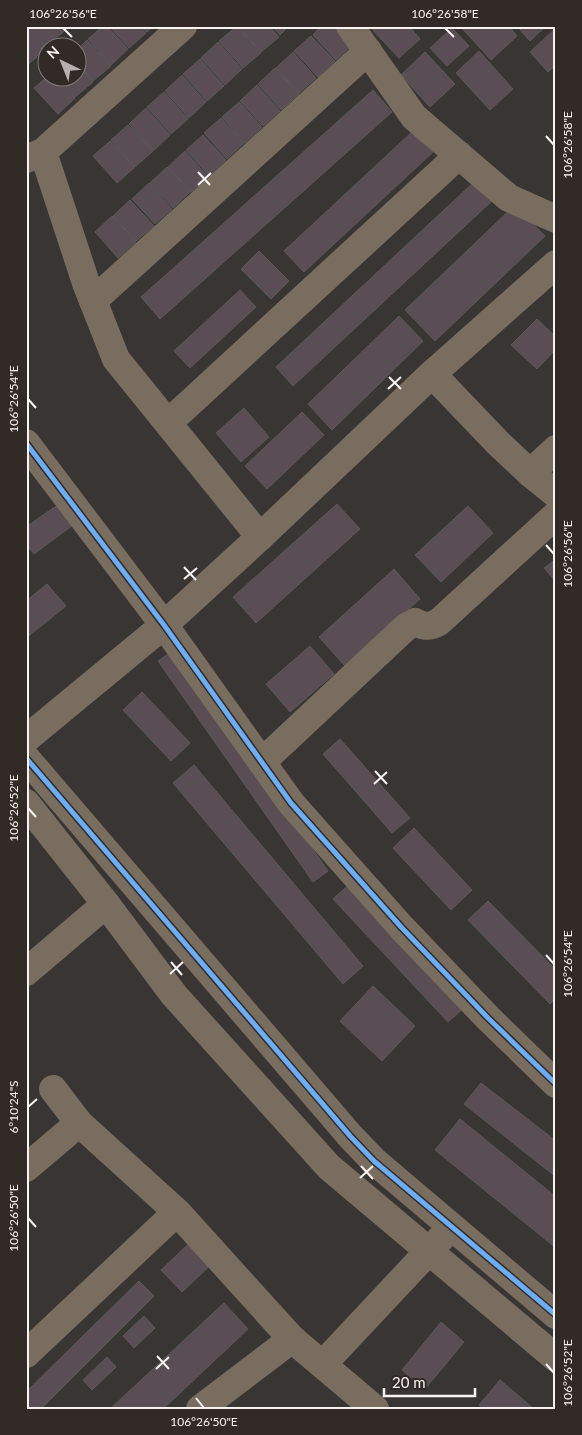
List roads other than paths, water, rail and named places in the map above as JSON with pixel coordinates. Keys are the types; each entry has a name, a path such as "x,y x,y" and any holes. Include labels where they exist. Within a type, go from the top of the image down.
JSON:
{"street":[{"path":"183,26 34,156 116,359 260,537"},
{"path":"350,26 414,117 509,198 556,220"},
{"path":"93,302 368,51"},
{"path":"168,423 459,155"},
{"path":"26,739 164,625 432,374 556,264"},
{"path":"432,374 498,443 556,494"},
{"path":"26,443 164,625 292,803 402,928 488,1018 556,1084"},
{"path":"530,473 556,449"},
{"path":"262,762 406,627 415,622 424,626 432,626 439,622 556,515"},
{"path":"26,758 374,1162 556,1315"},
{"path":"26,803 174,994 322,1159 556,1358"},
{"path":"26,972 106,904"},
{"path":"53,1089 79,1123 178,1212 292,1339 375,1409"},
{"path":"26,1168 79,1123"},
{"path":"322,1159 351,1137"},
{"path":"26,1354 178,1212"},
{"path":"323,1364 428,1250 452,1227"},
{"path":"200,1409 292,1339"}]}
